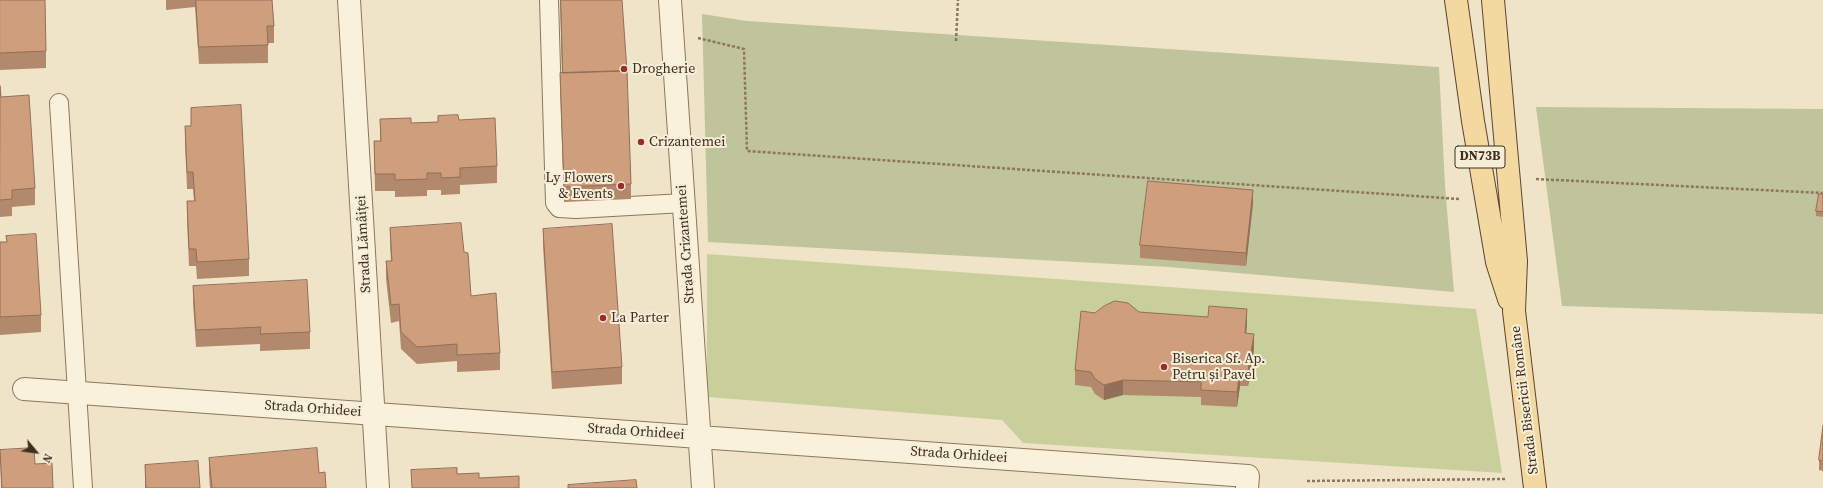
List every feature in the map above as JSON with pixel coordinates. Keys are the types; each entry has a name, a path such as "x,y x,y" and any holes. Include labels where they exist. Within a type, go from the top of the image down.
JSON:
{"main road":[{"name":"Strada Bisericii Române","path":"1456,0 1497,262 1514,311"},
{"name":"Strada Bisericii Române","path":"1493,0 1516,261 1514,311 1535,488"}],"street":[{"name":"Strada Lămâiței","path":"349,0 378,488"},
{"name":"Strada Crizantemei","path":"670,0 703,488"},
{"name":"Strada Orhideei","path":"24,389 700,437 1247,482"}],"lane":[{"path":"549,0 555,203 559,208 576,209 684,203"},
{"path":"59,103 83,488"}],"path":[{"path":"956,41 958,0"},
{"path":"696,37 744,49 747,151 1467,200"},
{"path":"1535,179 1823,192"},
{"path":"1307,481 1512,479"}],"green space":[{"path":"702,14 747,21 1439,67 1445,186 1454,292 1169,267 708,242"},
{"path":"1536,107 1823,109 1823,314 1562,306"},
{"path":"707,254 1476,309 1502,473 1023,443 1002,420 707,397"}],"building":[{"path":"0,0 45,0 46,51 0,53"},
{"path":"196,0 272,0 274,26 267,26 268,45 199,47"},
{"path":"561,0 622,0 627,71 563,73"},
{"path":"627,71 631,184 564,187 560,73"},
{"path":"0,86 1,97 29,95 35,188 12,190 12,199 0,200"},
{"path":"241,105 249,259 197,262 196,249 189,249 187,201 195,201 193,172 187,172 185,126 191,126 191,108"},
{"path":"458,115 459,120 495,118 497,166 460,168 460,177 441,178 441,173 427,173 427,179 395,180 395,174 375,174 374,141 381,141 380,119 411,118 411,123 438,122 438,116"},
{"path":"1148,181 1253,190 1246,253 1140,245"},
{"path":"1819,194 1823,194 1823,212 1816,211"},
{"path":"461,223 464,252 468,253 471,296 496,293 500,353 457,355 457,344 417,347 401,332 399,304 391,305 386,261 392,261 390,228"},
{"path":"612,224 622,367 552,372 543,229"},
{"path":"36,234 41,315 0,317 0,242 7,242 6,236"},
{"path":"307,280 310,332 260,334 261,327 196,330 193,286"},
{"name":"Biserica Sf. Ap. Petru și Pavel","path":"1115,301 1128,303 1139,312 1208,317 1209,306 1247,309 1245,333 1254,334 1248,371 1240,371 1237,392 1201,390 1201,382 1123,380 1104,385 1095,379 1091,372 1075,370 1081,311 1095,313 1104,306"},
{"path":"1823,426 1823,461 1819,460"},
{"path":"34,448 35,464 52,463 53,488 2,488 0,450"},
{"path":"317,448 319,473 325,472 326,488 212,488 209,458"},
{"path":"198,461 200,488 146,488 145,465"},
{"path":"457,468 457,474 479,473 479,478 519,476 519,488 412,488 411,470"},
{"path":"636,480 637,488 568,488 568,485"}],"place":[{"name":"Drogherie","path":"624,69"},
{"name":"Crizantemei","path":"641,142"},
{"name":"Ly Flowers & Events","path":"621,186"},
{"name":"La Parter","path":"603,318"},
{"name":"Biserica Sf. Ap. Petru și Pavel","path":"1164,367"}]}
